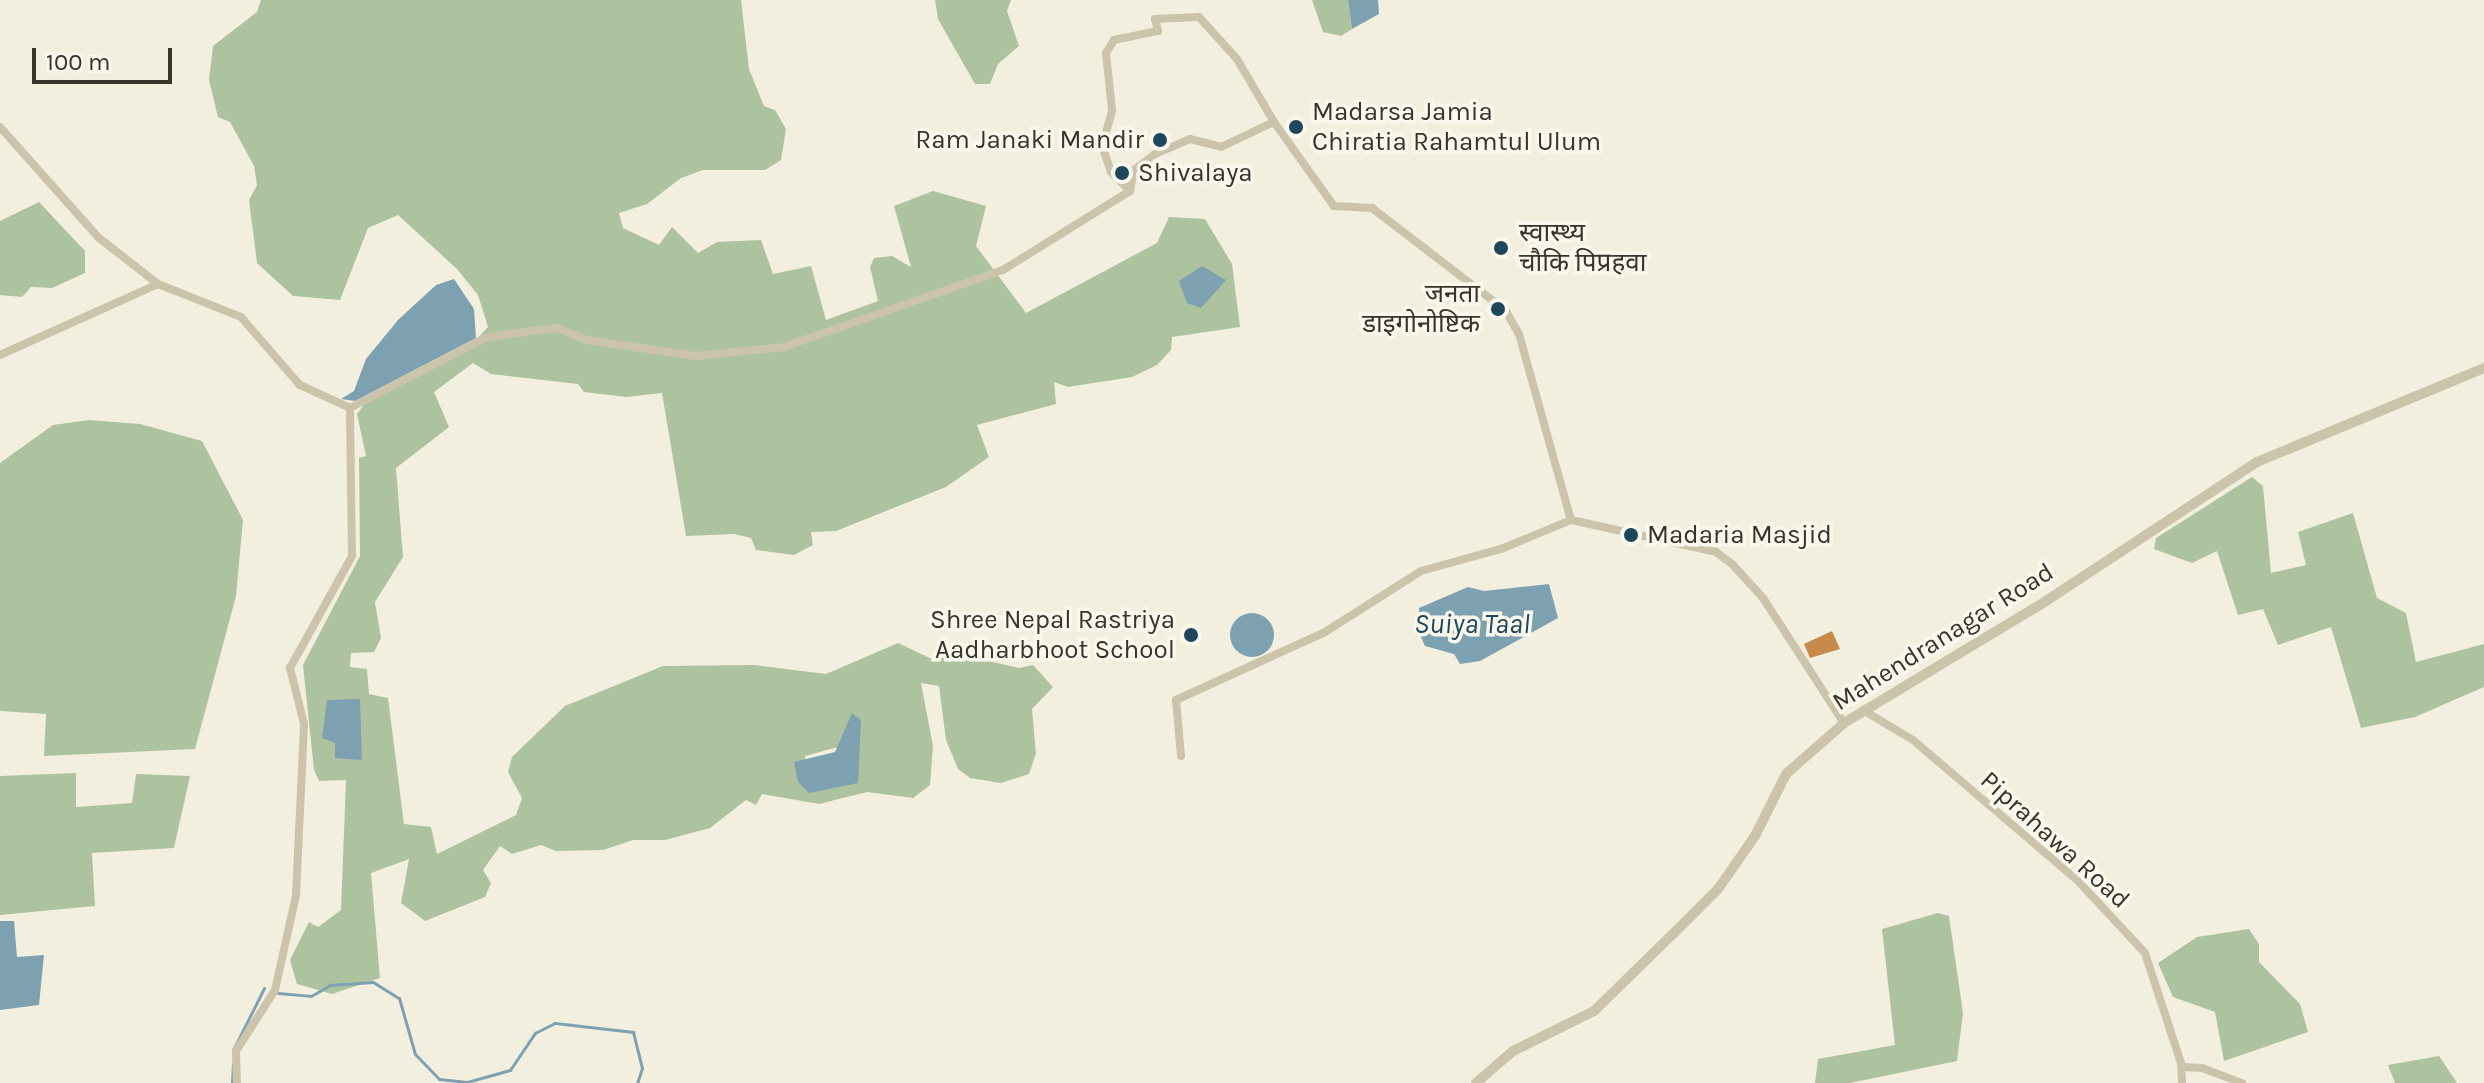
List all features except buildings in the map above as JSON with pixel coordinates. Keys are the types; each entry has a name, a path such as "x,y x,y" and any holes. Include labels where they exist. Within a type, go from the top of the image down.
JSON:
{"street":[{"path":"1130,191 1111,172 1102,146 1112,110 1106,53 1114,40 1158,31 1155,19 1199,17 1237,59 1274,122 1334,206 1372,208 1506,311 1519,334 1571,520"},
{"path":"350,408 485,338 508,334 557,328 587,340 696,356 784,347 1003,270 1130,191 1134,170 1155,154 1190,139 1221,147 1274,122"},
{"path":"0,127 99,238 158,284 241,317 300,385 350,408"},
{"path":"0,355 158,284"},
{"name":"Mahendranagar Road","path":"1476,1083 1513,1051 1594,1011 1651,956 1718,889 1755,836 1786,774 1844,723 2043,603 2257,462 2484,368"},
{"path":"237,1083 236,1051 275,990 296,895 304,724 290,668 352,556 350,408"},
{"path":"1181,756 1176,700 1325,632 1421,571 1501,549 1571,520 1716,552 1733,565 1763,598 1844,723"},
{"name":"Piprahawa Road","path":"1863,710 1913,740 2079,882 2145,953 2181,1063 2182,1083"},
{"path":"2181,1063 2182,1070 2202,1068 2242,1083"}],"green space":[{"path":"261,0 741,0 749,69 764,106 775,110 786,129 781,160 765,170 703,170 681,178 647,204 619,213 623,228 659,245 672,227 698,253 717,242 761,240 773,274 811,266 826,320 878,301 870,267 874,258 892,256 911,267 894,206 933,191 986,206 976,246 1026,313 1157,243 1169,217 1205,219 1232,264 1240,327 1172,337 1171,350 1157,365 1132,377 1068,387 1054,382 1056,404 977,425 989,457 946,487 836,531 811,532 813,545 794,555 756,550 751,538 734,534 686,536 662,393 626,397 584,392 578,384 491,374 473,363 434,392 449,427 396,468 403,557 375,602 381,638 374,652 351,653 350,667 367,669 369,694 388,698 404,824 431,827 437,854 516,815 522,798 508,772 512,757 565,706 663,666 753,665 826,674 898,643 932,659 962,655 1019,668 1033,665 1053,687 1032,709 1036,753 1029,774 1001,783 970,778 958,769 946,740 939,686 921,683 933,746 930,785 913,798 867,792 819,804 762,794 756,805 746,800 710,828 665,840 633,840 603,850 556,851 541,845 512,854 500,846 483,870 491,883 485,897 425,921 401,903 409,859 371,873 380,978 332,994 297,984 290,960 309,922 318,927 341,910 346,780 319,781 314,770 303,665 360,556 359,458 366,456 357,414 369,398 472,344 488,327 478,295 457,269 398,215 368,228 340,300 293,296 257,263 249,200 257,185 254,166 230,122 218,117 209,80 213,46 257,12","holes":["842,746 809,793 805,756"]},
{"path":"935,0 1011,0 1007,11 1019,46 998,64 990,84 975,84 938,19"},
{"path":"1312,0 1348,0 1352,29 1341,36 1323,32"},
{"path":"39,202 85,251 85,273 52,288 31,287 22,297 0,295 0,221"},
{"path":"89,420 140,424 202,441 243,520 236,596 195,749 44,756 46,714 0,711 0,463 53,425"},
{"path":"2252,477 2263,486 2271,573 2306,565 2298,532 2353,513 2377,598 2406,613 2416,662 2484,644 2484,687 2415,717 2361,728 2331,627 2278,645 2263,609 2238,615 2217,551 2192,563 2154,549 2156,538"},
{"path":"76,773 76,807 132,803 136,774 190,776 174,848 92,853 95,906 0,915 0,776"},
{"path":"1938,913 1949,916 1963,1013 1957,1061 1850,1083 1815,1083 1818,1059 1895,1045 1882,929"},
{"path":"2249,929 2259,944 2259,962 2300,1004 2308,1032 2224,1061 2215,1012 2173,997 2158,963 2197,937"},
{"path":"2439,1056 2457,1083 2395,1083 2388,1065"}],"water":[{"path":"1348,0 1378,0 1379,14 1352,29"},
{"path":"1202,266 1226,280 1201,308 1187,303 1179,281"},
{"path":"454,279 474,309 476,338 355,401 341,399 354,391 366,359 398,320 436,285"},
{"name":"Suiya Taal","path":"1549,584 1558,618 1480,661 1460,664 1454,654 1425,646 1419,633 1419,608 1468,587 1484,591"},
{"path":"1252,613 1267,620 1274,635 1267,650 1252,657 1237,650 1230,635 1237,620"},
{"path":"360,699 362,760 335,758 335,743 322,738 327,700"},
{"path":"852,713 861,720 858,783 809,793 798,782 794,762 835,752"},
{"path":"0,921 14,921 17,957 44,955 39,1005 0,1010"}],"waterway":[{"path":"278,993 311,996 330,985 373,982 399,998 415,1054 439,1079 467,1082 510,1070 535,1033 555,1023 633,1032 642,1068 637,1083"},
{"path":"234,1048 264,988"},
{"path":"232,1083 233,1064"}],"place":[{"name":"Madarsa Jamia Chiratia Rahamtul Ulum","path":"1296,127"},
{"name":"Ram Janaki Mandir","path":"1160,140"},
{"name":"Shivalaya","path":"1122,173"},
{"name":"स्वास्थ्य चाैकि पिप्रहवा","path":"1501,248"},
{"name":"जनता डाइगोनोष्टिक","path":"1498,309"},
{"name":"Madaria Masjid","path":"1631,535"},
{"name":"Shree Nepal Rastriya Aadharbhoot School","path":"1191,635"}]}
